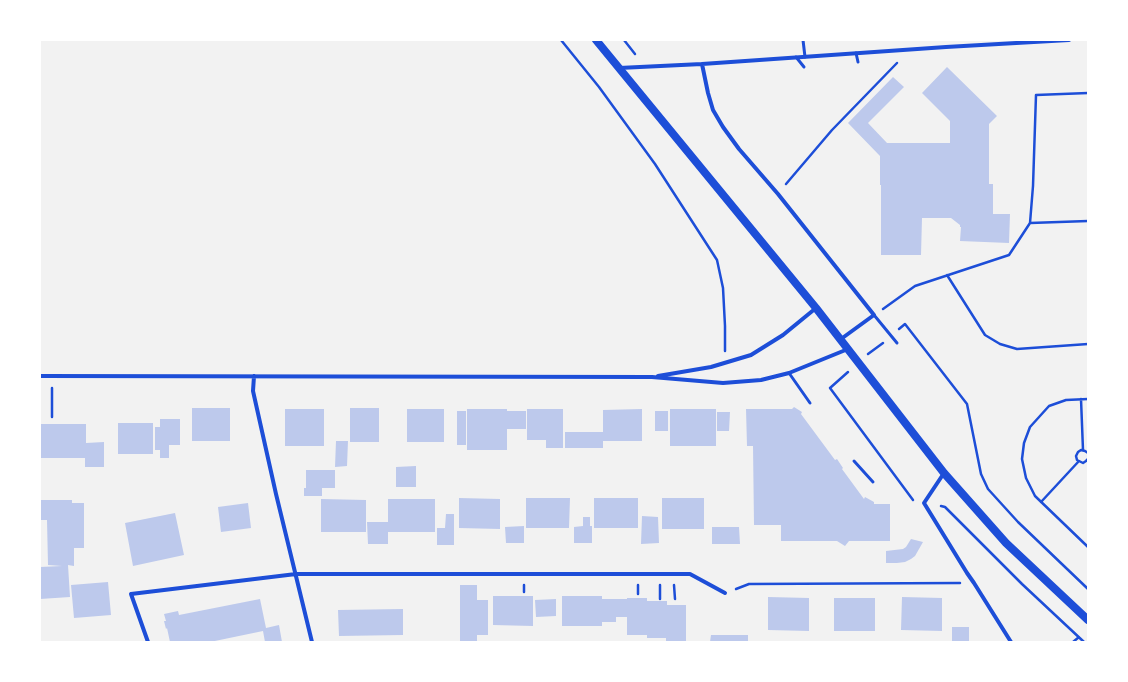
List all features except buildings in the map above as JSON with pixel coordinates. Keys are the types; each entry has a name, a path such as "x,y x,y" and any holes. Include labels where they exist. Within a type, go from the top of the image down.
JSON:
{"main road":[{"path":"596,40 816,308 944,473 1006,543 1088,620"}],"street":[{"path":"619,68 1069,40"},
{"path":"702,64 713,110 723,127 739,149 778,194 874,315 840,340"},
{"path":"652,377 711,367 751,355 783,335 816,308"},
{"path":"40,376 652,377 723,383 761,380 789,373 848,349"},
{"path":"254,376 253,391 312,642"},
{"path":"944,473 924,503 1011,642"},
{"path":"148,642 131,594 296,574 690,574 725,593"}],"lane":[{"path":"803,40 805,57"},
{"path":"856,53 858,62"},
{"path":"796,57 804,67"},
{"path":"874,315 897,343"},
{"path":"789,373 810,403"},
{"path":"854,461 873,482"}],"path":[{"path":"561,40 599,87 655,164 717,260 723,288 725,326 724,363"},
{"path":"778,194 832,130 911,49"},
{"path":"874,315 915,286 1009,255 1030,223 1033,186 1036,95 1088,93"},
{"path":"1030,223 1088,221"},
{"path":"947,276 985,335 1000,344 1017,349 1088,344"},
{"path":"905,324 966,404 981,474 988,488 1018,522 1088,589"},
{"path":"52,376 52,417"},
{"path":"830,388 909,496 914,501 945,507 1022,584 1084,642"},
{"path":"1081,399 1083,450"},
{"path":"1088,399 1066,400 1049,406 1030,427 1024,443 1022,459 1026,478 1035,496 1088,548"},
{"path":"1083,450 1088,453"},
{"path":"1079,461 1077,454 1083,450"},
{"path":"1079,461 1082,463 1088,460"},
{"path":"1041,502 1079,461"},
{"path":"725,593 750,584 974,583"},
{"path":"1073,642 1079,637"}]}
